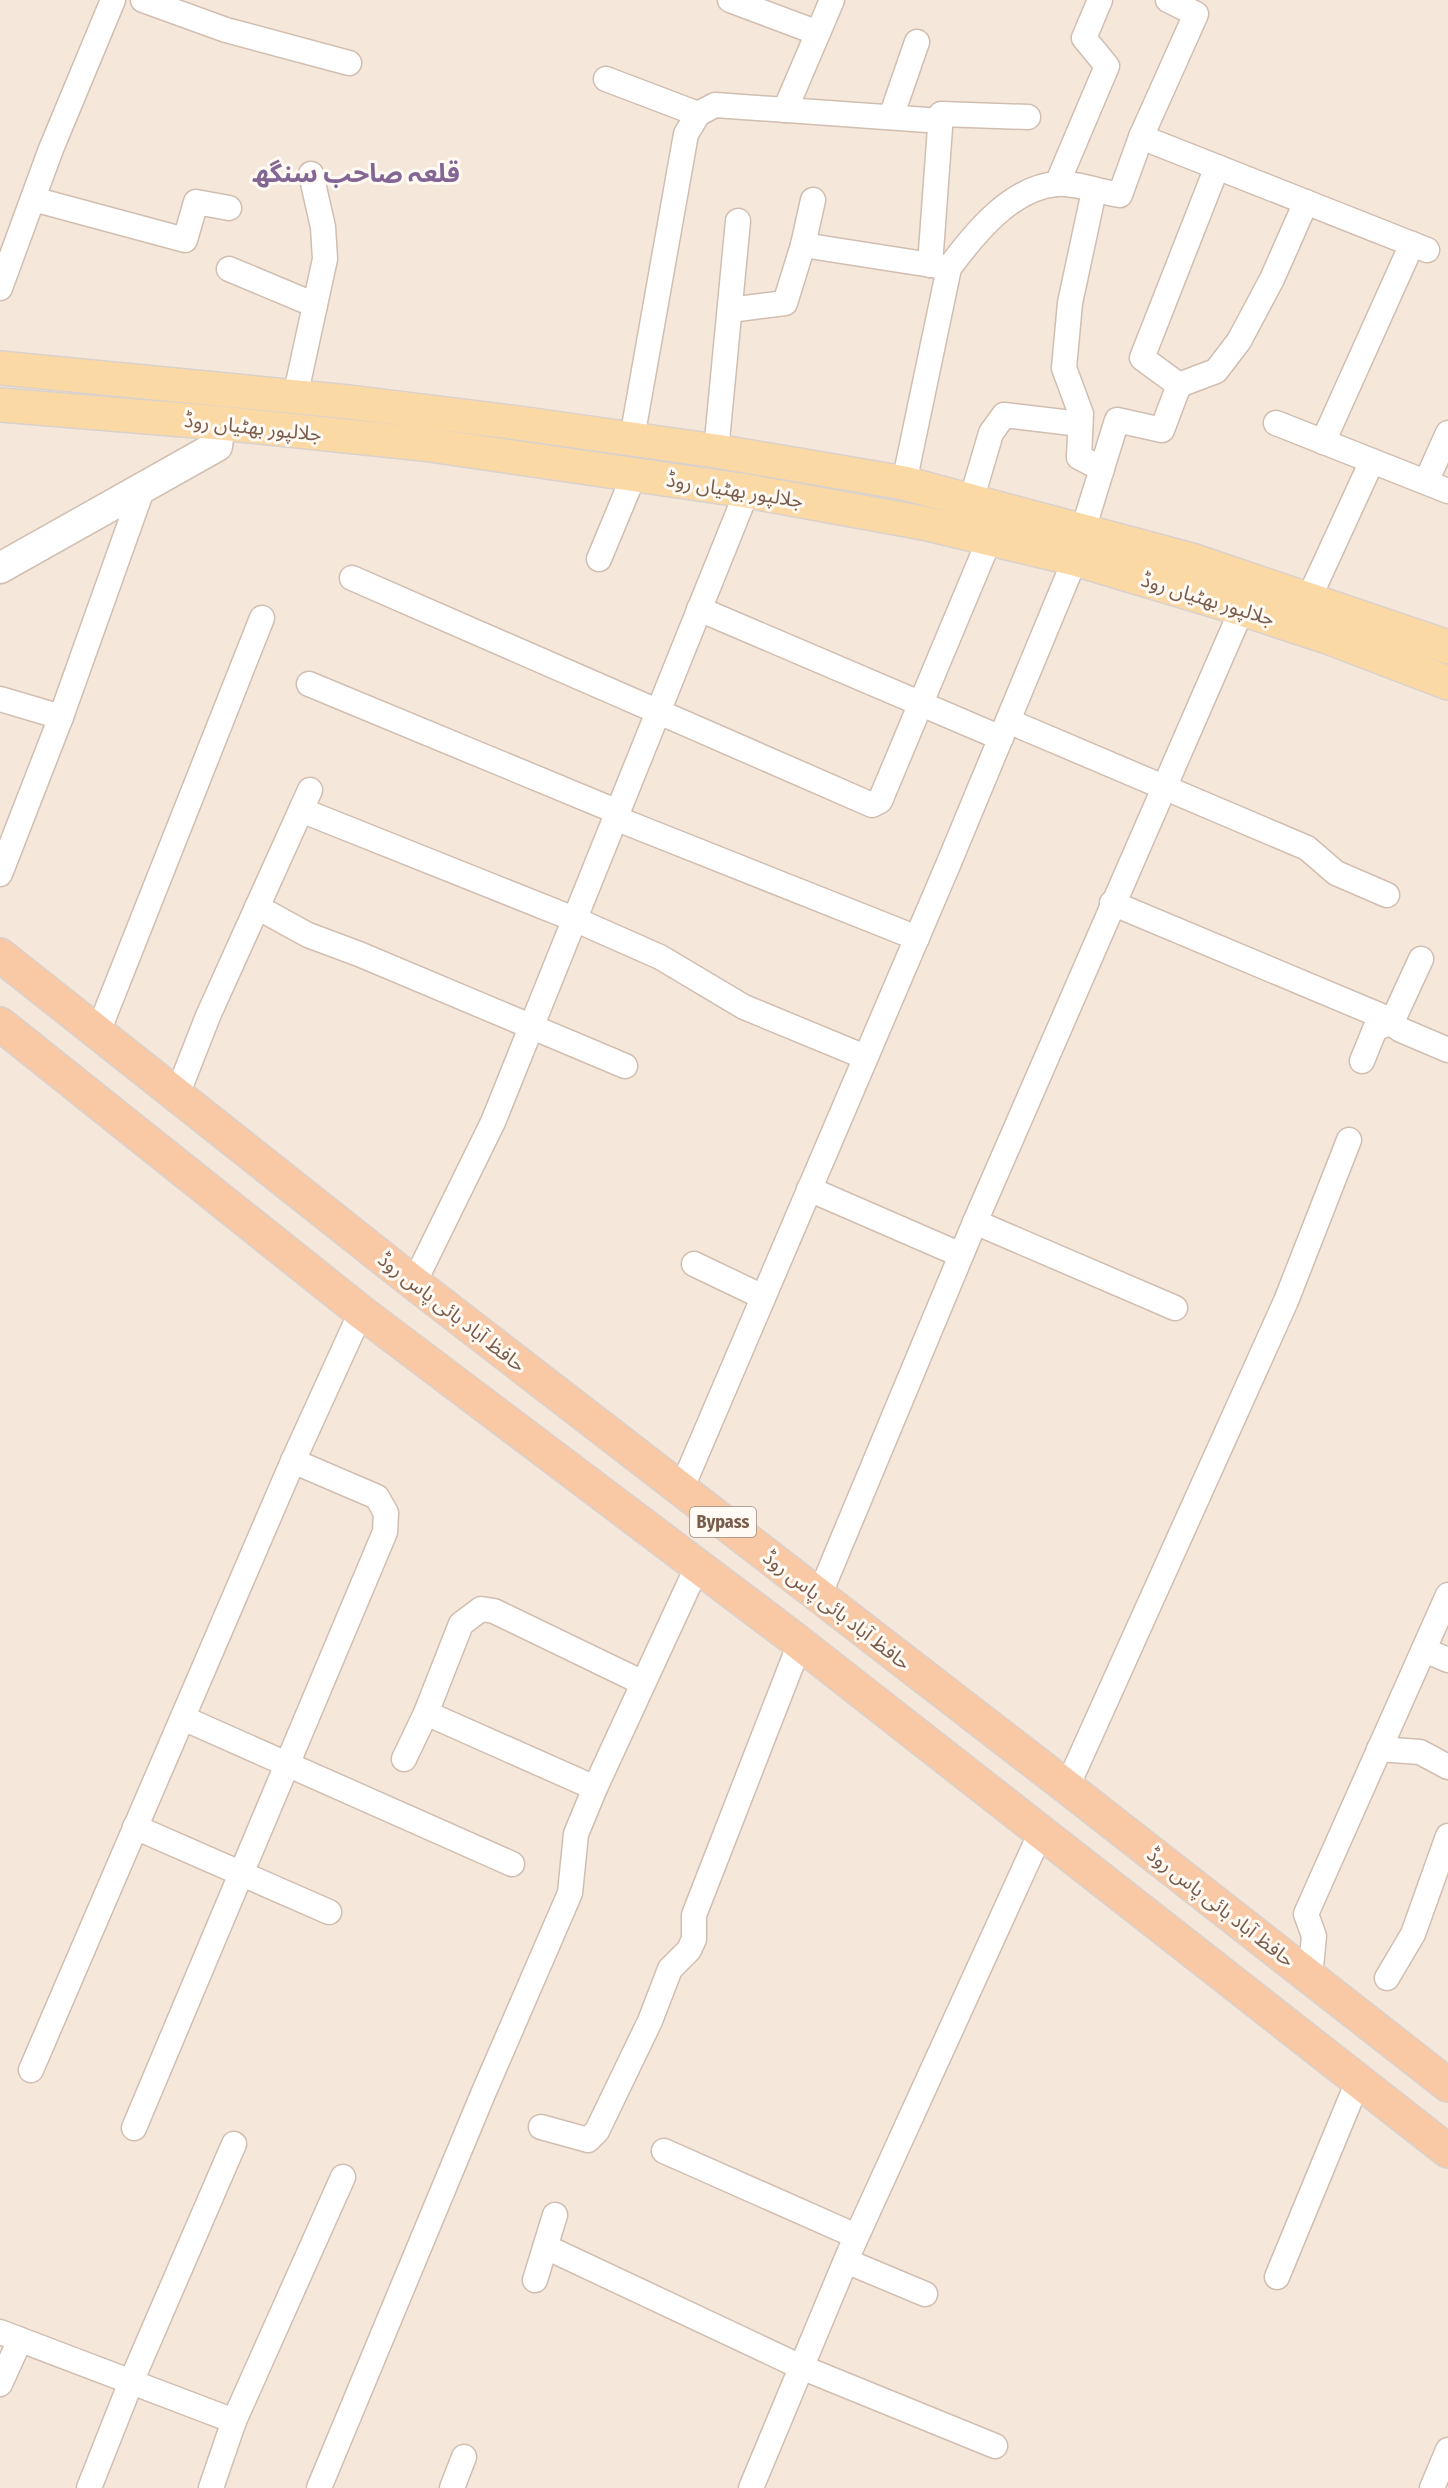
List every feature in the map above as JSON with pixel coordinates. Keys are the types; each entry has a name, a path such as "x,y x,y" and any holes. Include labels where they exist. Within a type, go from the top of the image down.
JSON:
{"highway":[{"name":"حافظ آباد بائی پاس روڈ","path":"0,955 414,1283 1067,1787 1448,2085"},
{"name":"Bypass","path":"0,1024 361,1312 698,1565 1448,2151"}],"main road":[{"name":"جلالپور بھٹیاں روڈ","path":"0,368 295,397 632,438 904,483 971,501 1242,609 1330,638 1448,683"},
{"name":"جلالپور بھٹیاں روڈ","path":"0,405 220,423 423,444 747,491 923,523 990,538 1079,544 1195,561 1448,647"}],"street":[{"path":"0,288 113,0"},
{"path":"144,0 226,30 350,63"},
{"path":"730,0 818,33"},
{"path":"785,110 832,0"},
{"path":"1057,184 1107,66 1084,38 1100,0"},
{"path":"803,245 939,266 966,246 1026,193 1057,184 1120,195 1141,137 1196,14 1168,0"},
{"path":"891,117 917,42"},
{"path":"606,79 698,114"},
{"path":"632,438 686,134 698,114 715,105 941,122"},
{"path":"904,483 939,266 941,114 1028,117"},
{"path":"1141,137 1420,247 1323,442"},
{"path":"1179,385 1142,358 1217,167"},
{"path":"295,397 325,259 324,227 311,174"},
{"path":"1095,191 1070,303 1064,368 1081,414 1079,457 1102,469"},
{"path":"33,199 185,240 196,202 229,208"},
{"path":"730,310 785,303 803,245 813,200"},
{"path":"681,1490 1004,729 1079,544 1117,420 1162,430 1179,385 1216,371 1239,342 1272,279 1306,202"},
{"path":"716,451 738,221"},
{"path":"230,269 315,305"},
{"path":"971,501 991,433 1004,416 1080,424"},
{"path":"0,568 217,446 220,423"},
{"path":"1276,423 1437,487 1448,433"},
{"path":"1309,598 1372,461"},
{"path":"598,559 634,475"},
{"path":"0,874 61,717 142,490"},
{"path":"414,1283 492,1122 747,491"},
{"path":"352,578 872,805 880,801 990,538"},
{"path":"699,609 921,704 1004,729 1162,787 1307,848 1336,873 1387,895"},
{"path":"819,1596 975,1222 1162,787 1242,609"},
{"path":"98,1032 262,618"},
{"path":"309,684 616,815 917,938"},
{"path":"0,699 61,717"},
{"path":"177,1095 305,800 660,957 744,1007 865,1057"},
{"path":"1112,903 1392,1022 1401,1030 1448,1050"},
{"path":"257,907 308,935 532,1025 625,1066"},
{"path":"1362,1061 1375,1029 1392,1022 1421,959"},
{"path":"1067,1787 1286,1301 1349,1140"},
{"path":"809,1189 961,1255"},
{"path":"975,1222 1174,1308"},
{"path":"694,1264 763,1298"},
{"path":"31,2070 293,1461 361,1312"},
{"path":"134,2128 385,1532 386,1513 377,1497 293,1461"},
{"path":"319,2488 483,2094 570,1893 576,1834 698,1565"},
{"path":"1310,1977 1314,1936 1306,1914 1448,1595"},
{"path":"404,1759 426,1713 460,1624 482,1609 494,1611 643,1683"},
{"path":"541,2127 588,2140 597,2131 650,2021 670,1969 689,1950 694,1939 694,1915 800,1644"},
{"path":"1424,1650 1448,1660"},
{"path":"426,1713 595,1788"},
{"path":"183,1718 512,1864"},
{"path":"1379,1749 1420,1752 1448,1767"},
{"path":"135,1827 329,1912"},
{"path":"759,2485 801,2367 856,2236 1041,1832"},
{"path":"1387,1978 1413,1934 1448,1836"},
{"path":"1277,2277 1358,2081"},
{"path":"89,2488 131,2382 234,2144"},
{"path":"664,2151 856,2236"},
{"path":"211,2488 234,2421 343,2177"},
{"path":"535,2280 555,2215"},
{"path":"546,2247 801,2367 995,2446"},
{"path":"846,2261 925,2294"},
{"path":"0,2384 10,2336 234,2421"},
{"path":"1432,2488 1448,2450"},
{"path":"452,2488 464,2457"}],"shaded area":[{"path":"0,0 1448,0 1448,2488 0,2488"}],"district":[{"name":"قلعہ صاحب سنگھ","path":"356,173"}]}
